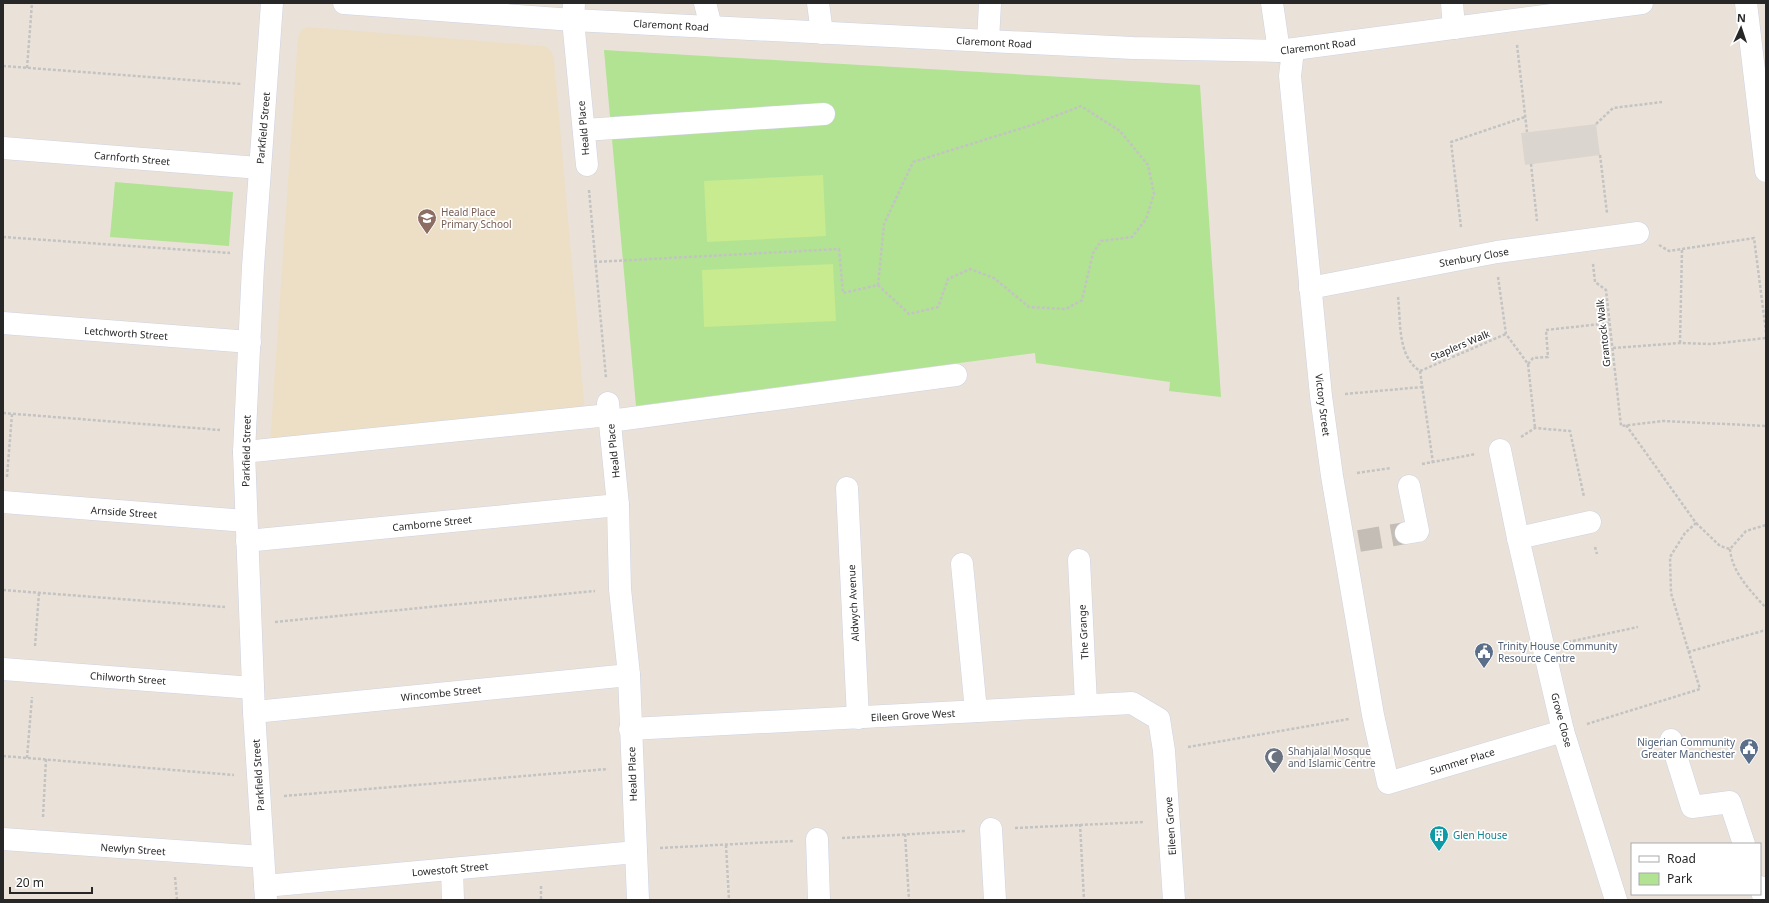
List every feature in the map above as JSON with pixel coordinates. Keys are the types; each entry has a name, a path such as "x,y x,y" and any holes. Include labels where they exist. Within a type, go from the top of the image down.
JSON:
{"street":[{"name":"Parkfield Street","path":"266,893 262,857 249,609 245,442 254,256 272,3"},
{"name":"Claremont Road","path":"344,3 574,11 711,27 822,33 1133,48 1286,51 1629,4"},
{"path":"705,3 711,27"},
{"path":"818,3 822,33"},
{"path":"988,41 990,3"},
{"name":"Victory Street","path":"1272,3 1286,51 1290,76 1321,396 1351,543 1373,715 1382,756"},
{"path":"1452,3 1454,28"},
{"path":"1746,3 1766,172"},
{"name":"Heald Place","path":"574,11 587,165"},
{"path":"584,130 824,114"},
{"name":"Carnforth Street","path":"3,148 260,168"},
{"name":"Stenbury Close","path":"1310,288 1497,252 1638,233"},
{"name":"Letchworth Street","path":"3,323 250,342"},
{"path":"245,442 609,413 956,375"},
{"name":"Heald Place","path":"609,413 618,505 620,589 629,675 638,900"},
{"name":"Grove Close","path":"1500,450 1518,538 1563,731 1616,900"},
{"path":"1406,533 1418,531 1409,486"},
{"name":"Aldwych Avenue","path":"847,488 858,718"},
{"name":"Arnside Street","path":"4,502 246,531"},
{"name":"Camborne Street","path":"246,531 618,505"},
{"path":"1518,538 1590,522"},
{"name":"The Grange","path":"1079,560 1086,704"},
{"path":"962,564 976,711"},
{"name":"Chilworth Street","path":"3,669 253,688"},
{"name":"Wincombe Street","path":"254,712 629,675"},
{"name":"Eileen Grove West","path":"630,729 858,718 1086,704 1132,703 1159,719 1164,751"},
{"name":"Summer Place","path":"1382,756 1388,783 1563,731"},
{"path":"1671,740 1692,808 1730,802 1744,843"},
{"name":"Eileen Grove","path":"1164,751 1174,900"},
{"path":"991,829 995,900"},
{"name":"Newlyn Street","path":"3,839 262,857"},
{"path":"817,839 820,900"},
{"name":"Lowestoft Street","path":"266,893 452,869 636,851"},
{"path":"452,869 453,900"},
{"path":"1761,890 1765,900"}],"path":[{"path":"28,68 32,3"},
{"path":"1517,40 1527,132"},
{"path":"3,66 267,86"},
{"path":"1596,124 1612,108 1662,102"},
{"path":"1081,106 1120,131 1148,165 1154,194 1146,219 1132,238 1101,241 1093,253 1082,300 1066,309 1029,307 994,278 970,269 948,279 938,307 909,314 878,285 884,224 913,162 1032,125 1081,106"},
{"path":"1461,227 1451,142 1526,117"},
{"name":"Grantock Walk","path":"1600,156 1600,238 1596,282 1606,290 1621,426 1626,425"},
{"path":"1531,164 1540,246"},
{"name":"Heald Place","path":"587,165 594,262 609,413"},
{"path":"1638,233 1669,251 1754,238 1766,332"},
{"path":"3,237 254,256"},
{"path":"1680,343 1682,248"},
{"path":"594,262 839,249 842,293 878,285"},
{"path":"1497,269 1506,334 1528,364 1535,428"},
{"path":"1398,293 1406,356 1413,366 1420,371 1433,462"},
{"path":"1528,364 1533,358 1548,357 1546,330 1610,323"},
{"name":"Staplers Walk","path":"1420,371 1506,334"},
{"path":"1613,348 1680,343 1711,344 1766,338"},
{"path":"1321,396 1422,387"},
{"path":"3,413 245,442"},
{"path":"4,502 12,414"},
{"path":"1730,549 1720,546 1696,523 1626,425 1663,421 1766,426"},
{"path":"1500,450 1535,428 1570,431 1597,554"},
{"path":"1563,731 1700,689 1671,593 1670,557 1685,533 1696,523"},
{"path":"1766,525 1746,531 1730,549 1731,558 1745,585 1766,608"},
{"path":"3,590 249,609"},
{"path":"269,622 603,590"},
{"path":"1565,643 1638,627"},
{"path":"1688,652 1766,630"},
{"path":"1164,751 1373,715"},
{"path":"3,756 258,776"},
{"path":"41,842 46,759"},
{"path":"259,798 632,767"},
{"path":"636,851 726,844 1080,824 1146,822"},
{"path":"1080,824 1084,900"},
{"path":"905,834 909,900"},
{"path":"726,844 729,900"}],"shaded area":[{"name":"Heald Place Primary School","path":"308,27 545,46 551,51 554,58 585,412 270,443 298,37 301,30"},
{"path":"1596,124 1600,155 1525,165 1521,133"}],"green space":[{"path":"604,50 1200,85 1221,397 1169,391 1170,382 1036,363 1035,353 636,406"},
{"path":"823,175 826,236 707,242 704,181"},
{"path":"115,182 233,192 229,246 110,237"},
{"path":"833,264 836,321 704,327 702,270"}],"tunnel":[{"path":"1359,541 1406,533"}],"place":[{"name":"Heald Place Primary School","path":"427,235"},
{"name":"Trinity House Community Resource Centre","path":"1484,669"},
{"name":"Nigerian Community Greater Manchester","path":"1749,765"},
{"name":"Shahjalal Mosque and Islamic Centre","path":"1274,774"},
{"name":"Glen House","path":"1439,852"}]}
